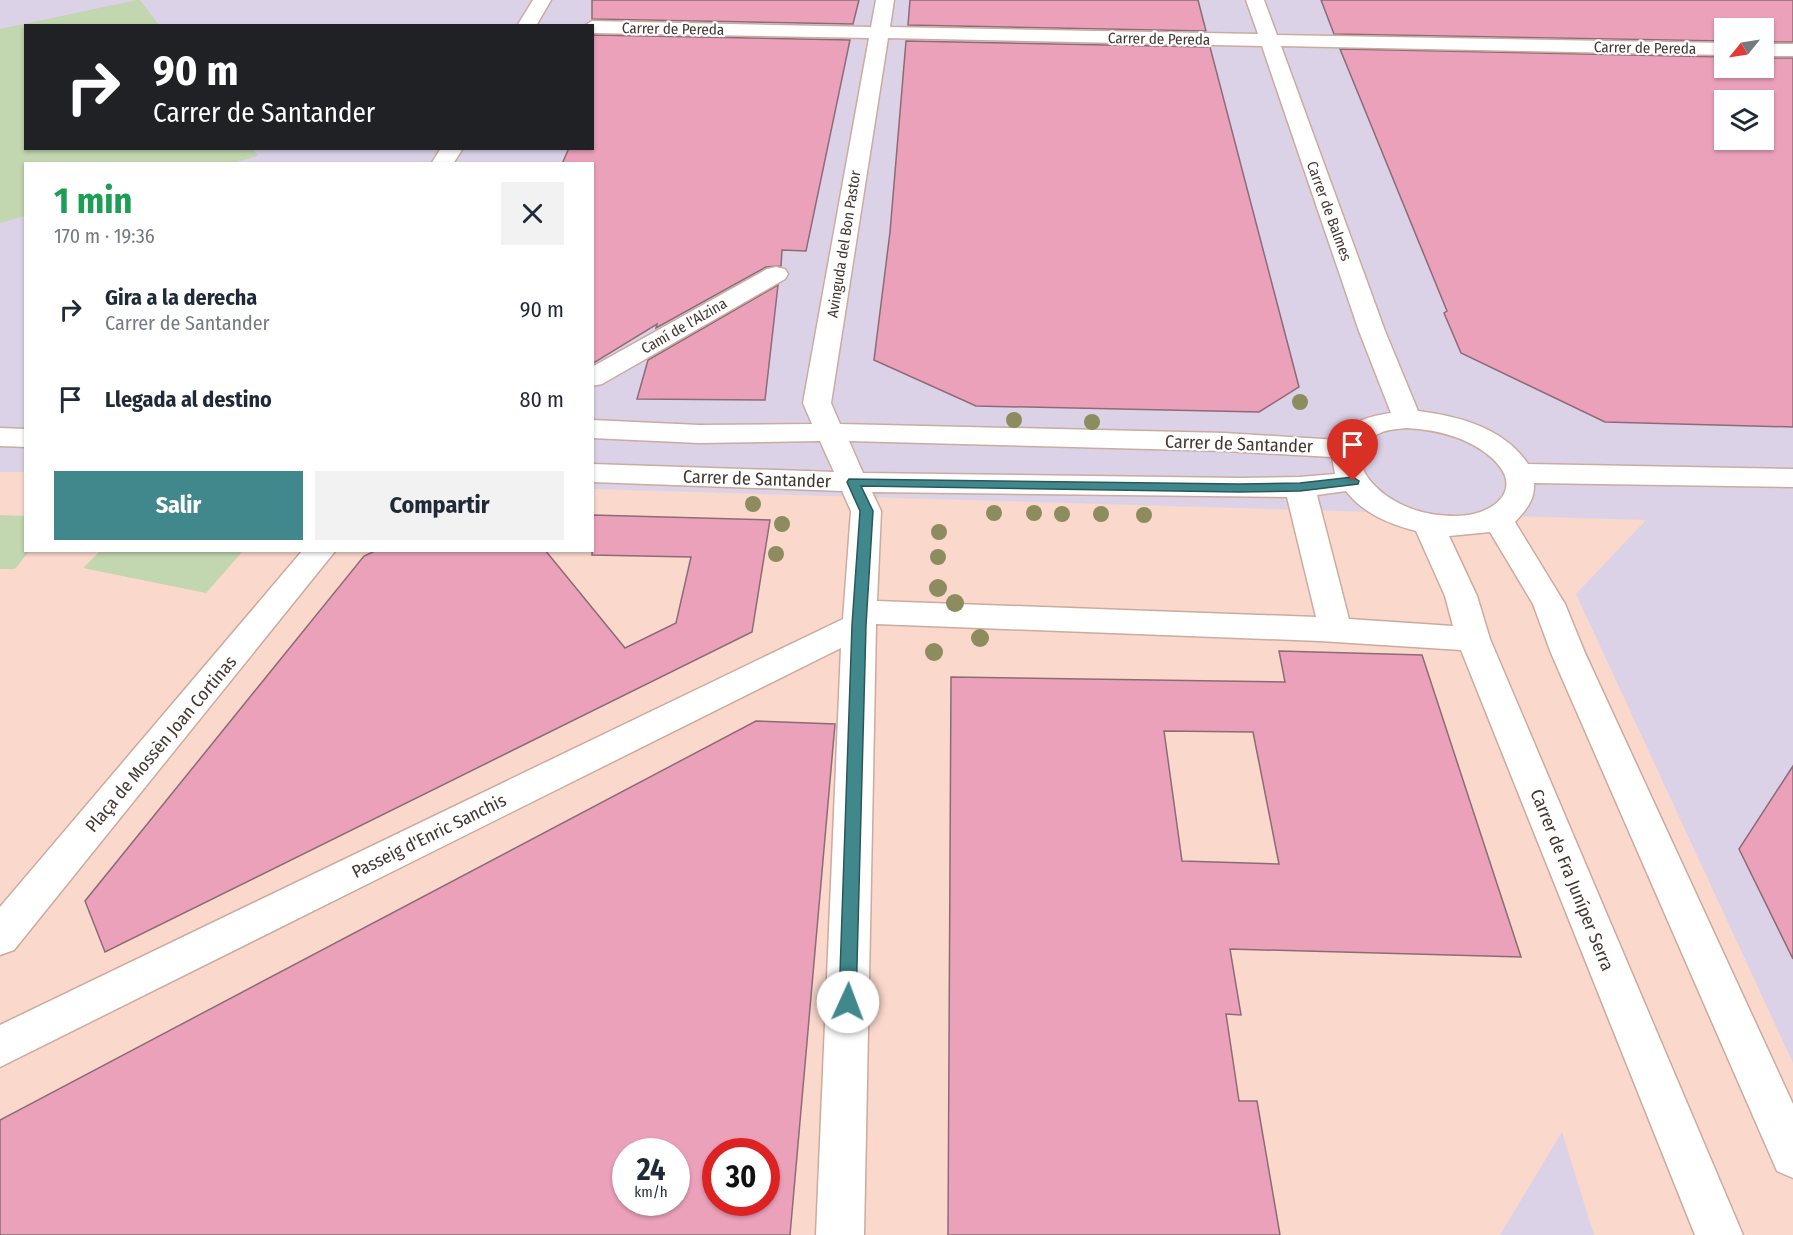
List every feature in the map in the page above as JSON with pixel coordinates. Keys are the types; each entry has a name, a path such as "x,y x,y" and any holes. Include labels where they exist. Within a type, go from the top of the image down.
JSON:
{"street":[{"path":"527,24 542,0"},
{"name":"Avinguda del Bon Pastor","path":"840,1235 859,618 866,511 817,403 885,0"},
{"name":"Carrer de Balmes","path":"1255,0 1372,331 1407,419"},
{"name":"Carrer de Pereda","path":"594,27 1269,42 1714,49"},
{"path":"1774,50 1793,50"},
{"name":"Camí de l'Alzina","path":"594,377 776,274"},
{"path":"1407,419 1434,421 1462,429 1486,440 1506,455 1519,473 1522,490 1515,507 1498,520 1470,526 1428,524 1383,508 1366,495 1353,481 1346,465 1347,448 1355,437 1368,427 1407,419"},
{"name":"Carrer de Santander","path":"594,429 699,434 831,432 1225,442 1347,448"},
{"path":"0,437 24,438"},
{"name":"Carrer de Santander","path":"594,473 853,482 1239,488 1300,487 1353,481"},
{"path":"1519,473 1793,478"},
{"path":"1300,487 1335,629"},
{"path":"1498,520 1549,604 1568,653 1793,1155"},
{"name":"Carrer de Fra Juníper Serra","path":"1428,524 1461,596 1473,639 1719,1235"},
{"name":"Plaça de Mossèn Joan Cortinas","path":"0,938 319,552"},
{"path":"859,618 960,617 1335,629 1473,639"},
{"name":"Passeig d'Enric Sanchis","path":"0,1047 859,618"}],"shaded area":[{"path":"0,0 1793,0 1793,1063 1576,594 1646,520 594,489 594,162 24,162 24,472 0,472"},
{"path":"1562,1132 1594,1235 1500,1235"}],"green space":[{"path":"137,0 140,0 158,24 24,24 24,150 254,150 258,156 236,162 24,162 24,216 0,223 0,29"},
{"path":"0,515 24,516 24,552 28,552 15,569 0,569"},
{"path":"99,552 242,552 206,593 83,568"}],"building":[{"path":"592,0 859,0 853,24 592,19"},
{"path":"910,0 1198,0 1206,31 908,25"},
{"path":"1321,0 1793,0 1793,42 1774,42 1774,18 1714,18 1714,41 1334,34"},
{"path":"594,35 850,40 806,251 782,250 781,266 766,267 656,328 657,324 594,363 594,162 563,162 568,150 594,150"},
{"path":"906,41 1210,47 1299,387 1259,412 976,406 874,360 890,232"},
{"path":"1340,49 1714,57 1714,78 1774,78 1774,58 1793,58 1793,427 1605,422 1461,353 1444,313 1447,311"},
{"path":"778,285 765,400 637,399 648,360"},
{"path":"594,515 770,520 752,632 105,952 85,901 364,556 373,552 547,552 625,648 676,623 691,557 592,555 594,552"},
{"path":"1279,651 1422,655 1521,957 1230,949 1241,1015 1226,1014 1239,1101 1257,1101 1280,1235 948,1235 951,677 1285,682","holes":["1164,731 1253,732 1279,864 1182,861"]},
{"path":"756,721 835,724 790,1235 0,1235 0,1120"},
{"path":"1793,766 1793,959 1739,849"}],"route":[{"path":"848,1002 859,625 866,511 853,482 1239,488 1300,487 1353,481"}]}
